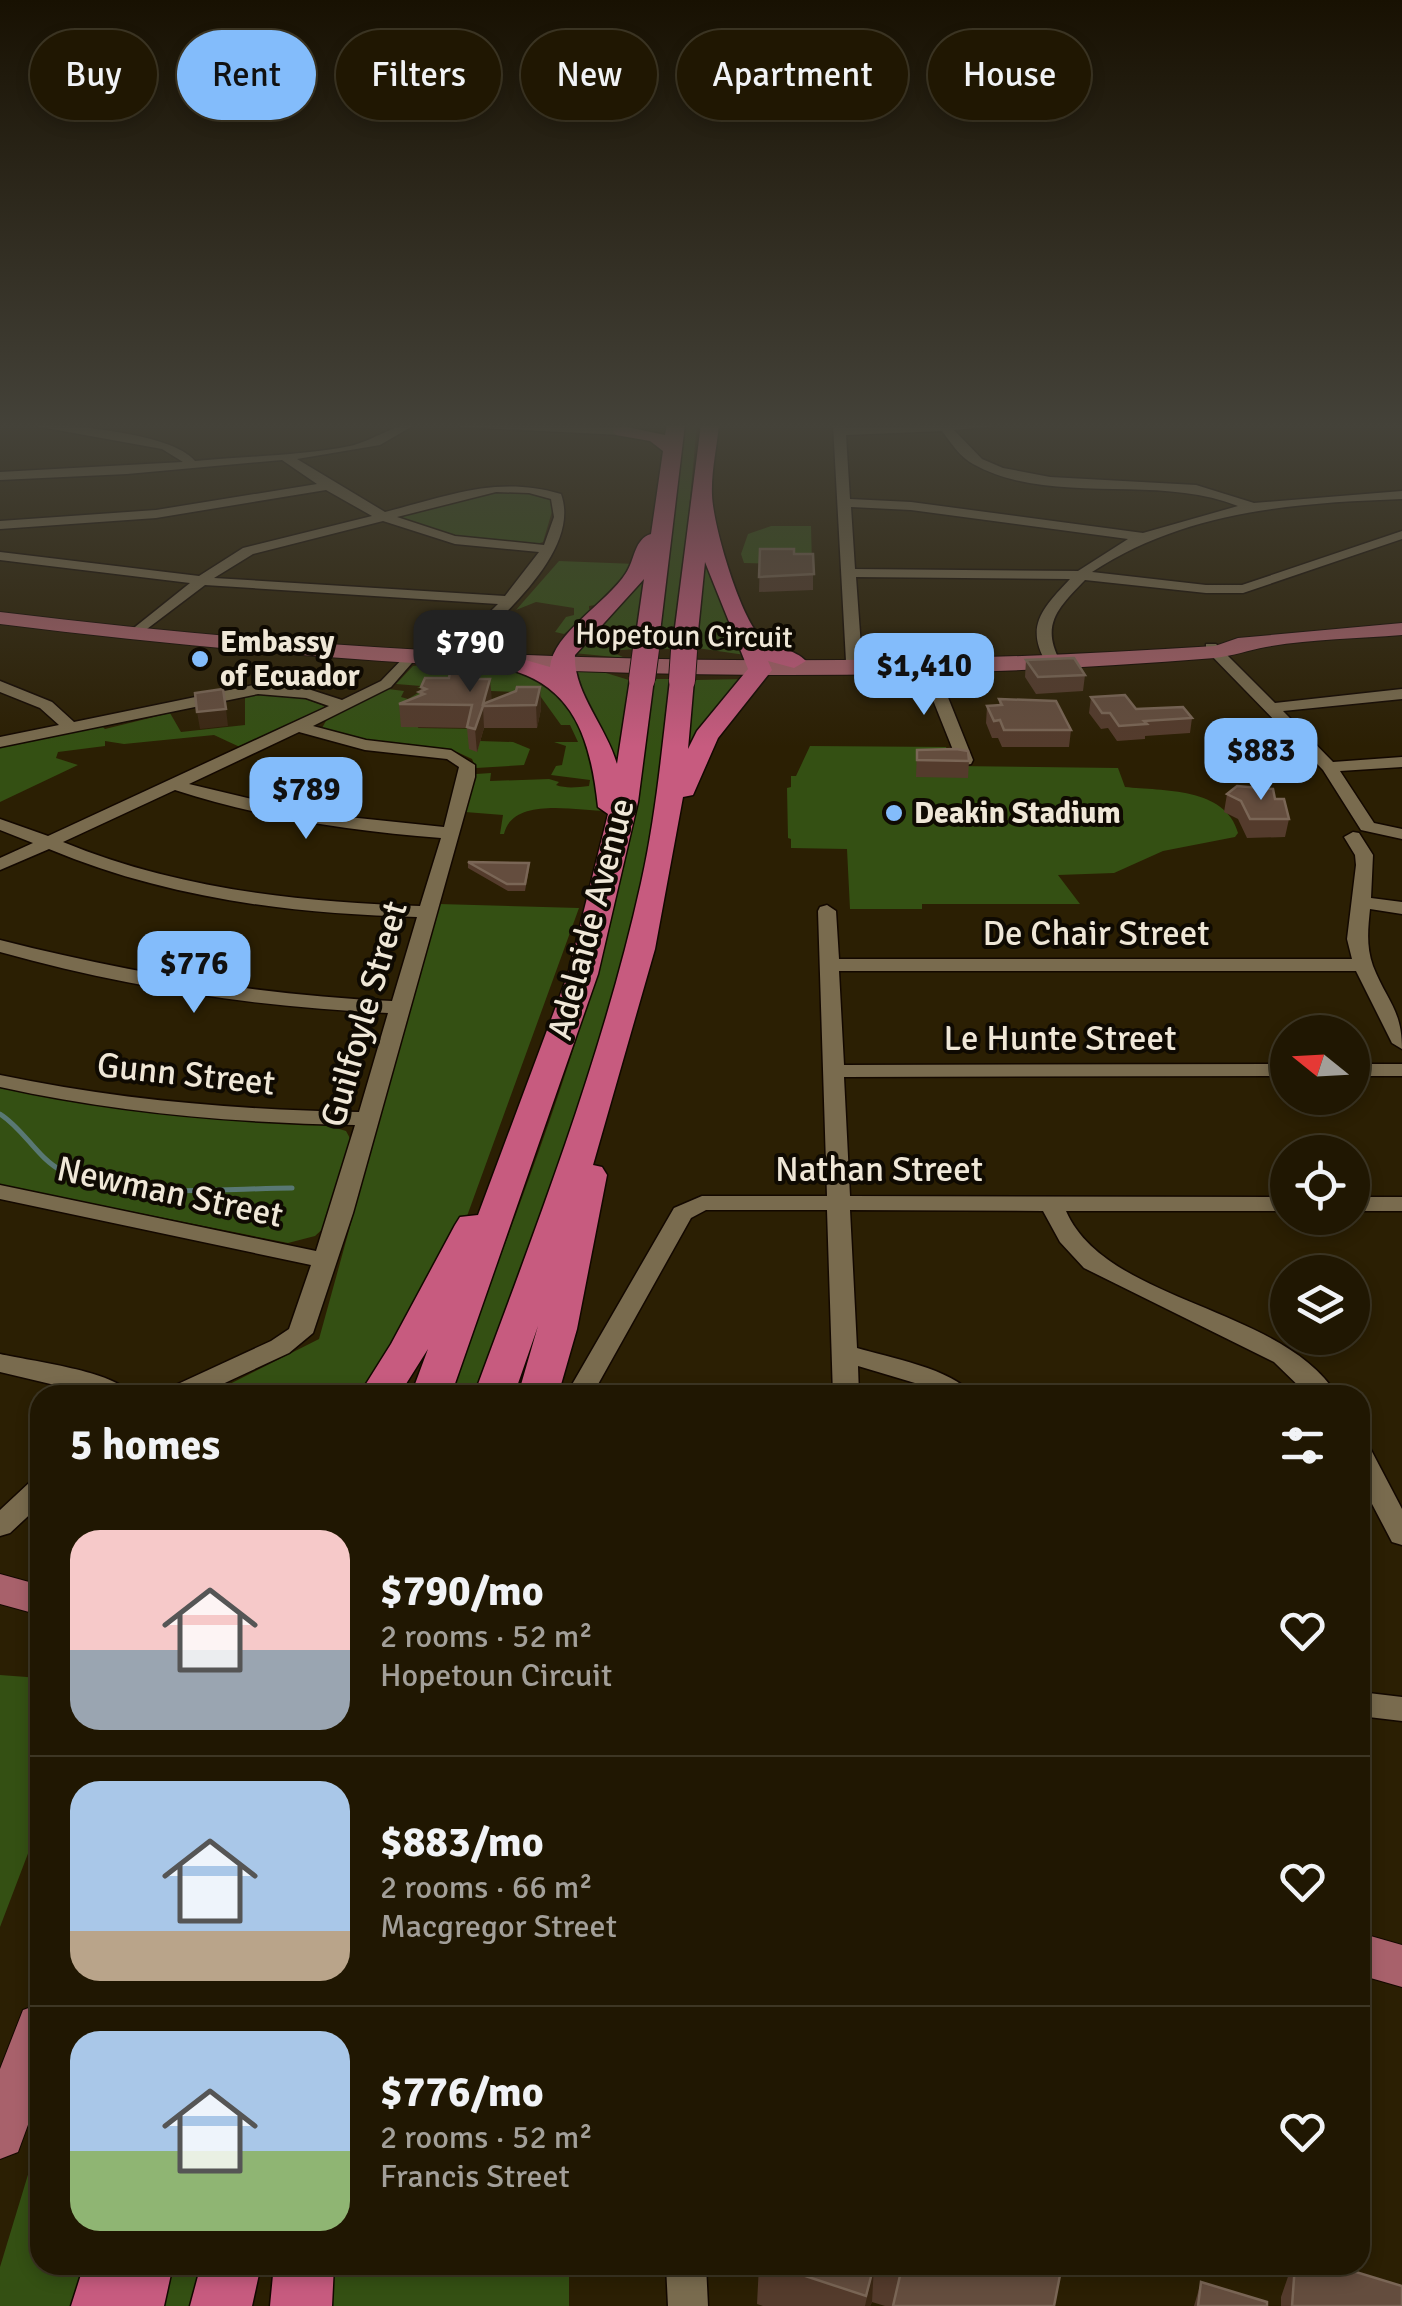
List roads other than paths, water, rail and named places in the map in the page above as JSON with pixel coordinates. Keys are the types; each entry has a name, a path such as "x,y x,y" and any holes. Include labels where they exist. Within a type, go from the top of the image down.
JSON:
{"highway":[{"path":"614,853 604,751 564,671 567,648 636,576 654,532"},
{"name":"Adelaide Avenue","path":"435,1385 583,974 614,853 661,532"},
{"name":"Adelaide Avenue","path":"497,1385 608,1056 656,883 699,532"},
{"path":"656,883 694,756 710,730 754,680 754,656 714,559 709,532"},
{"path":"754,656 764,652 794,661"},
{"path":"514,664 564,671"},
{"path":"541,1385 557,1329 604,1106 608,1056"},
{"path":"385,1385 450,1272 521,1113 548,1076"},
{"path":"102,2306 111,2275"},
{"path":"133,2306 141,2275"},
{"path":"221,2306 229,2275"},
{"path":"300,2306 303,2275"}],"main road":[{"name":"Hopetoun Circuit","path":"0,618 135,634 514,664"},
{"name":"Hopetoun Circuit","path":"794,661 855,664 1050,658 1212,649 1402,629"},
{"name":"Hopetoun Circuit","path":"452,658 564,671 754,656 855,664"},
{"path":"1370,1957 1402,1966"},
{"path":"0,2134 30,2053"}],"street":[{"path":"135,634 200,581 248,551 320,532"},
{"path":"428,532 443,538 549,549"},
{"path":"452,658 539,569 554,532"},
{"path":"847,532 855,664"},
{"path":"1103,532 1143,537"},
{"path":"1050,658 1042,634 1049,612 1078,575 1097,560 1143,537 1164,532"},
{"path":"850,572 1078,575 1206,589 1243,588 1271,582 1402,535"},
{"path":"0,556 344,594 508,600"},
{"path":"1212,649 1328,768 1363,832 1357,939 1364,965 1402,1043"},
{"path":"0,865 344,706 386,684 410,656"},
{"path":"926,662 965,760"},
{"path":"0,686 46,704 71,728"},
{"path":"0,742 258,690 308,694 344,706"},
{"path":"1272,708 1402,694"},
{"name":"Guilfoyle Street","path":"198,1385 280,1347 300,1333 401,1008 468,770 461,759 365,745 298,727"},
{"path":"1328,768 1402,762"},
{"path":"175,785 282,814 370,827 449,832"},
{"path":"0,824 151,878 230,896 318,907 427,912"},
{"path":"1363,832 1400,834"},
{"path":"1362,902 1402,908"},
{"path":"827,911 846,1385"},
{"path":"0,946 102,974 223,996 401,1008"},
{"name":"De Chair Street","path":"829,965 1364,965"},
{"name":"Le Hunte Street","path":"834,1072 1270,1070"},
{"path":"1370,1070 1402,1070"},
{"name":"Gunn Street","path":"0,1081 70,1094 244,1115 367,1119"},
{"name":"Newman Street","path":"0,1192 325,1260"},
{"name":"Nathan Street","path":"585,1385 682,1213 702,1204 1270,1204"},
{"path":"1052,1204 1058,1224 1093,1263 1283,1356 1313,1385"},
{"path":"1370,1204 1402,1204"},
{"path":"845,1352 940,1385"},
{"path":"0,1363 98,1385"},
{"path":"1370,1473 1402,1535"},
{"path":"0,1526 30,1498"},
{"path":"1370,1705 1402,1709"},
{"path":"686,2275 688,2306"}],"waterway":[{"path":"0,1114 53,1165 86,1180 144,1190 292,1188"}],"place":[{"name":"Embassy of Ecuador","path":"200,659"},
{"name":"Deakin Stadium","path":"894,813"}]}
